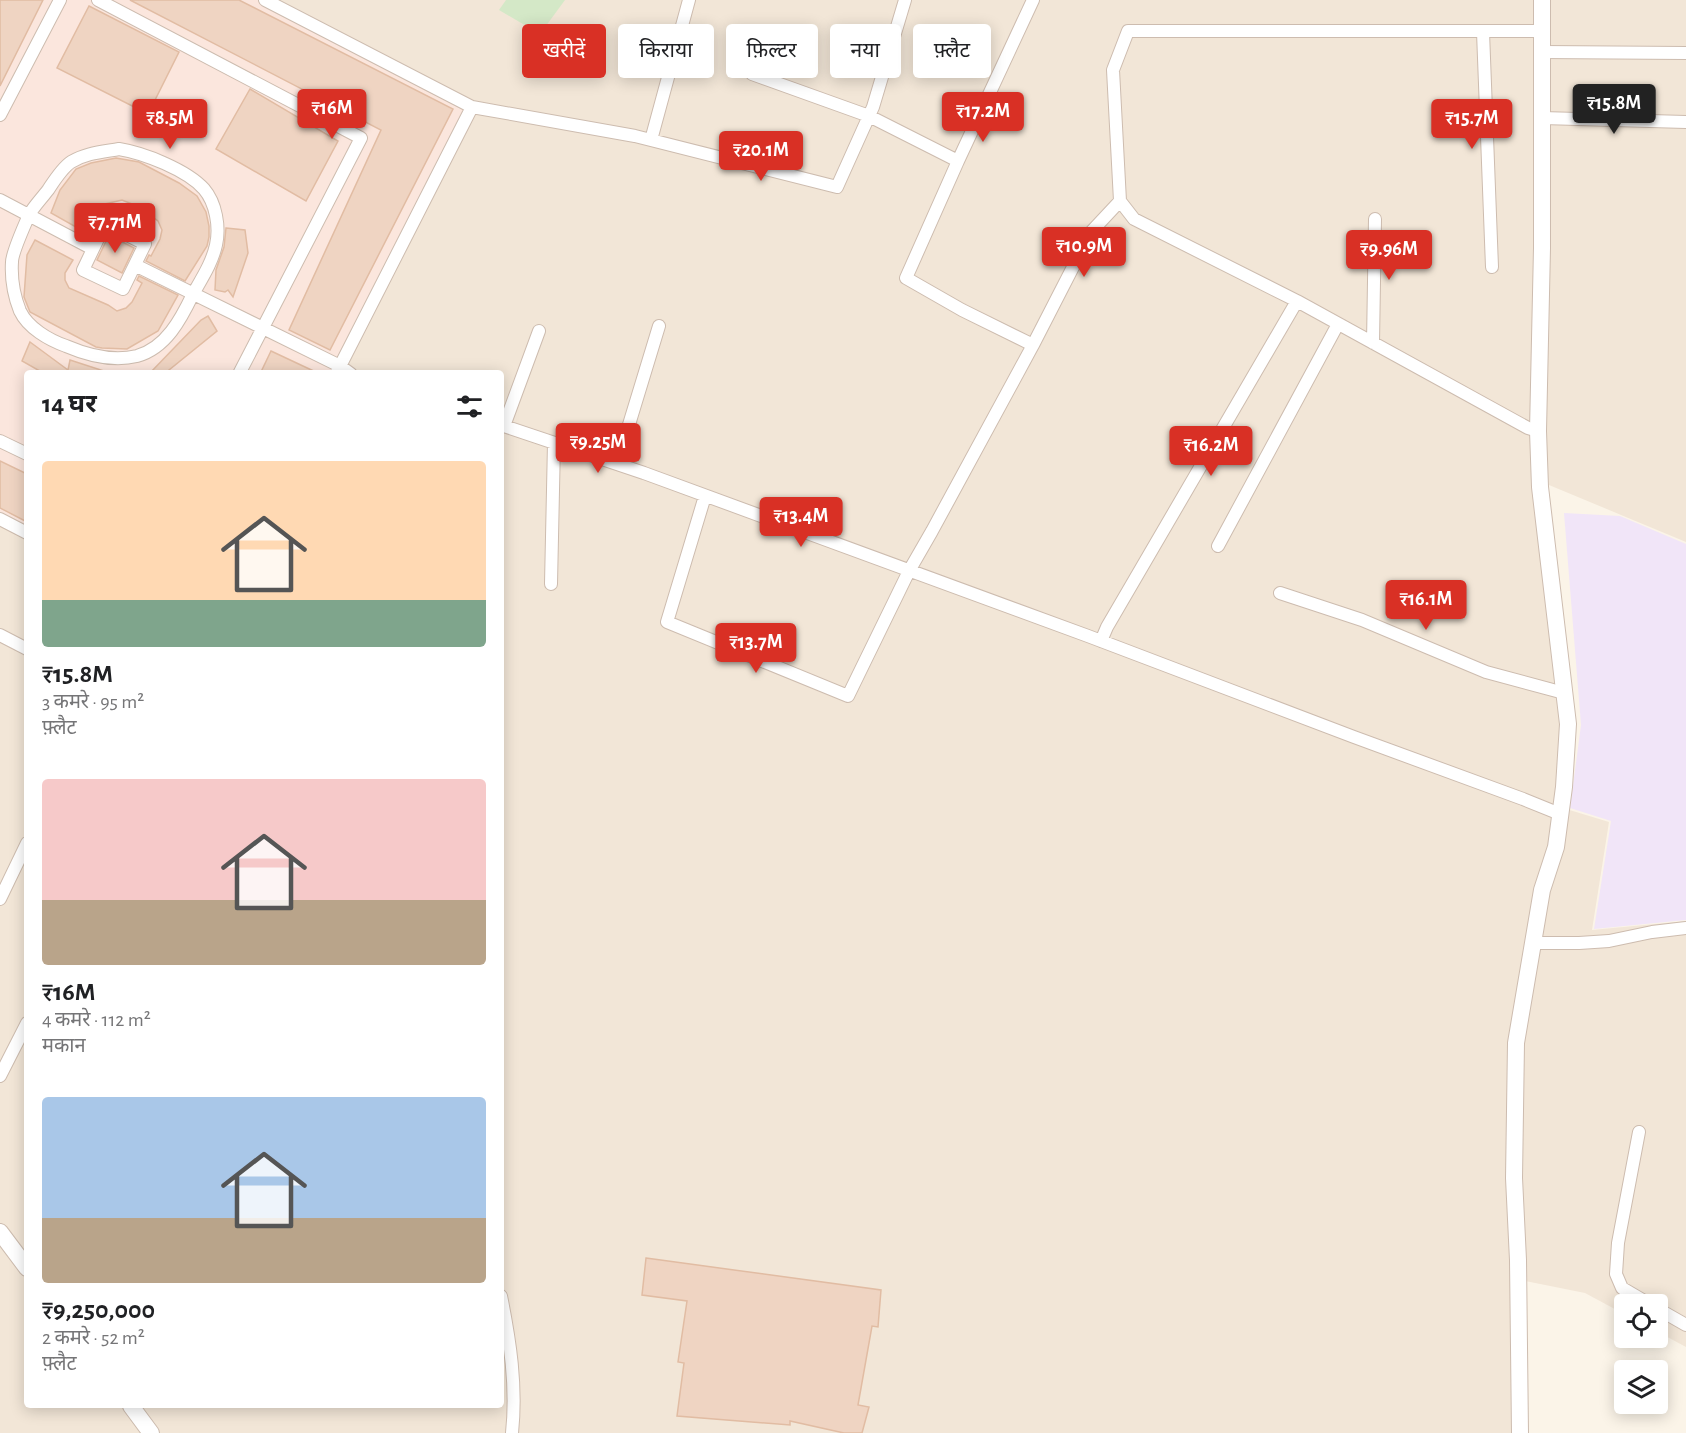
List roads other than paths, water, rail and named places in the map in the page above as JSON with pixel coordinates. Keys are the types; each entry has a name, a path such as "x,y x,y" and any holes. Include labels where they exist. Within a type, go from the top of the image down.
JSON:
{"street":[{"path":"0,115 60,0"},
{"path":"98,0 361,138 241,370"},
{"path":"265,0 287,5 472,106 651,140 837,187 869,116 905,0"},
{"path":"651,140 689,0"},
{"path":"1033,0 906,278 962,310 1033,345"},
{"path":"1520,1433 1519,1272 1514,1178 1516,1043 1542,890 1556,847 1564,787 1568,724 1540,487 1538,432 1541,312 1542,0"},
{"path":"1538,432 1296,301 1134,219 1120,201 1113,70 1128,31 1541,31"},
{"path":"1483,32 1492,267"},
{"path":"1541,52 1686,53"},
{"path":"763,78 869,116 958,161"},
{"path":"135,265 338,370 472,106"},
{"path":"1542,118 1686,122"},
{"path":"119,149 155,159 184,174 204,189 215,208 216,243 211,262 193,294 173,330 157,347 137,356 112,358 84,354 59,344 34,329 21,313 14,291 11,260 29,215 69,164 87,154 119,149"},
{"path":"0,200 93,249"},
{"path":"705,496 667,622 848,696 909,571 1033,345 1091,232 1120,201"},
{"path":"1373,343 1375,219"},
{"path":"105,224 145,244 135,265 123,289 83,270 105,224"},
{"path":"1101,640 1296,301"},
{"path":"1218,546 1338,324"},
{"path":"617,464 659,326"},
{"path":"504,421 539,331"},
{"path":"504,427 617,464 1101,640 1560,814"},
{"path":"0,441 24,453"},
{"path":"551,584 554,443"},
{"path":"0,519 24,531"},
{"path":"1280,593 1362,620 1486,672 1564,693"},
{"path":"0,635 24,648"},
{"path":"0,899 24,849"},
{"path":"1533,943 1609,941 1686,928"},
{"path":"0,1076 24,1030"},
{"path":"1632,1294 1622,1288 1616,1274 1618,1243 1639,1132"},
{"path":"0,1232 24,1264"},
{"path":"504,1313 514,1389 512,1433"},
{"path":"1668,1315 1686,1325"},
{"path":"132,1408 151,1433"}]}
